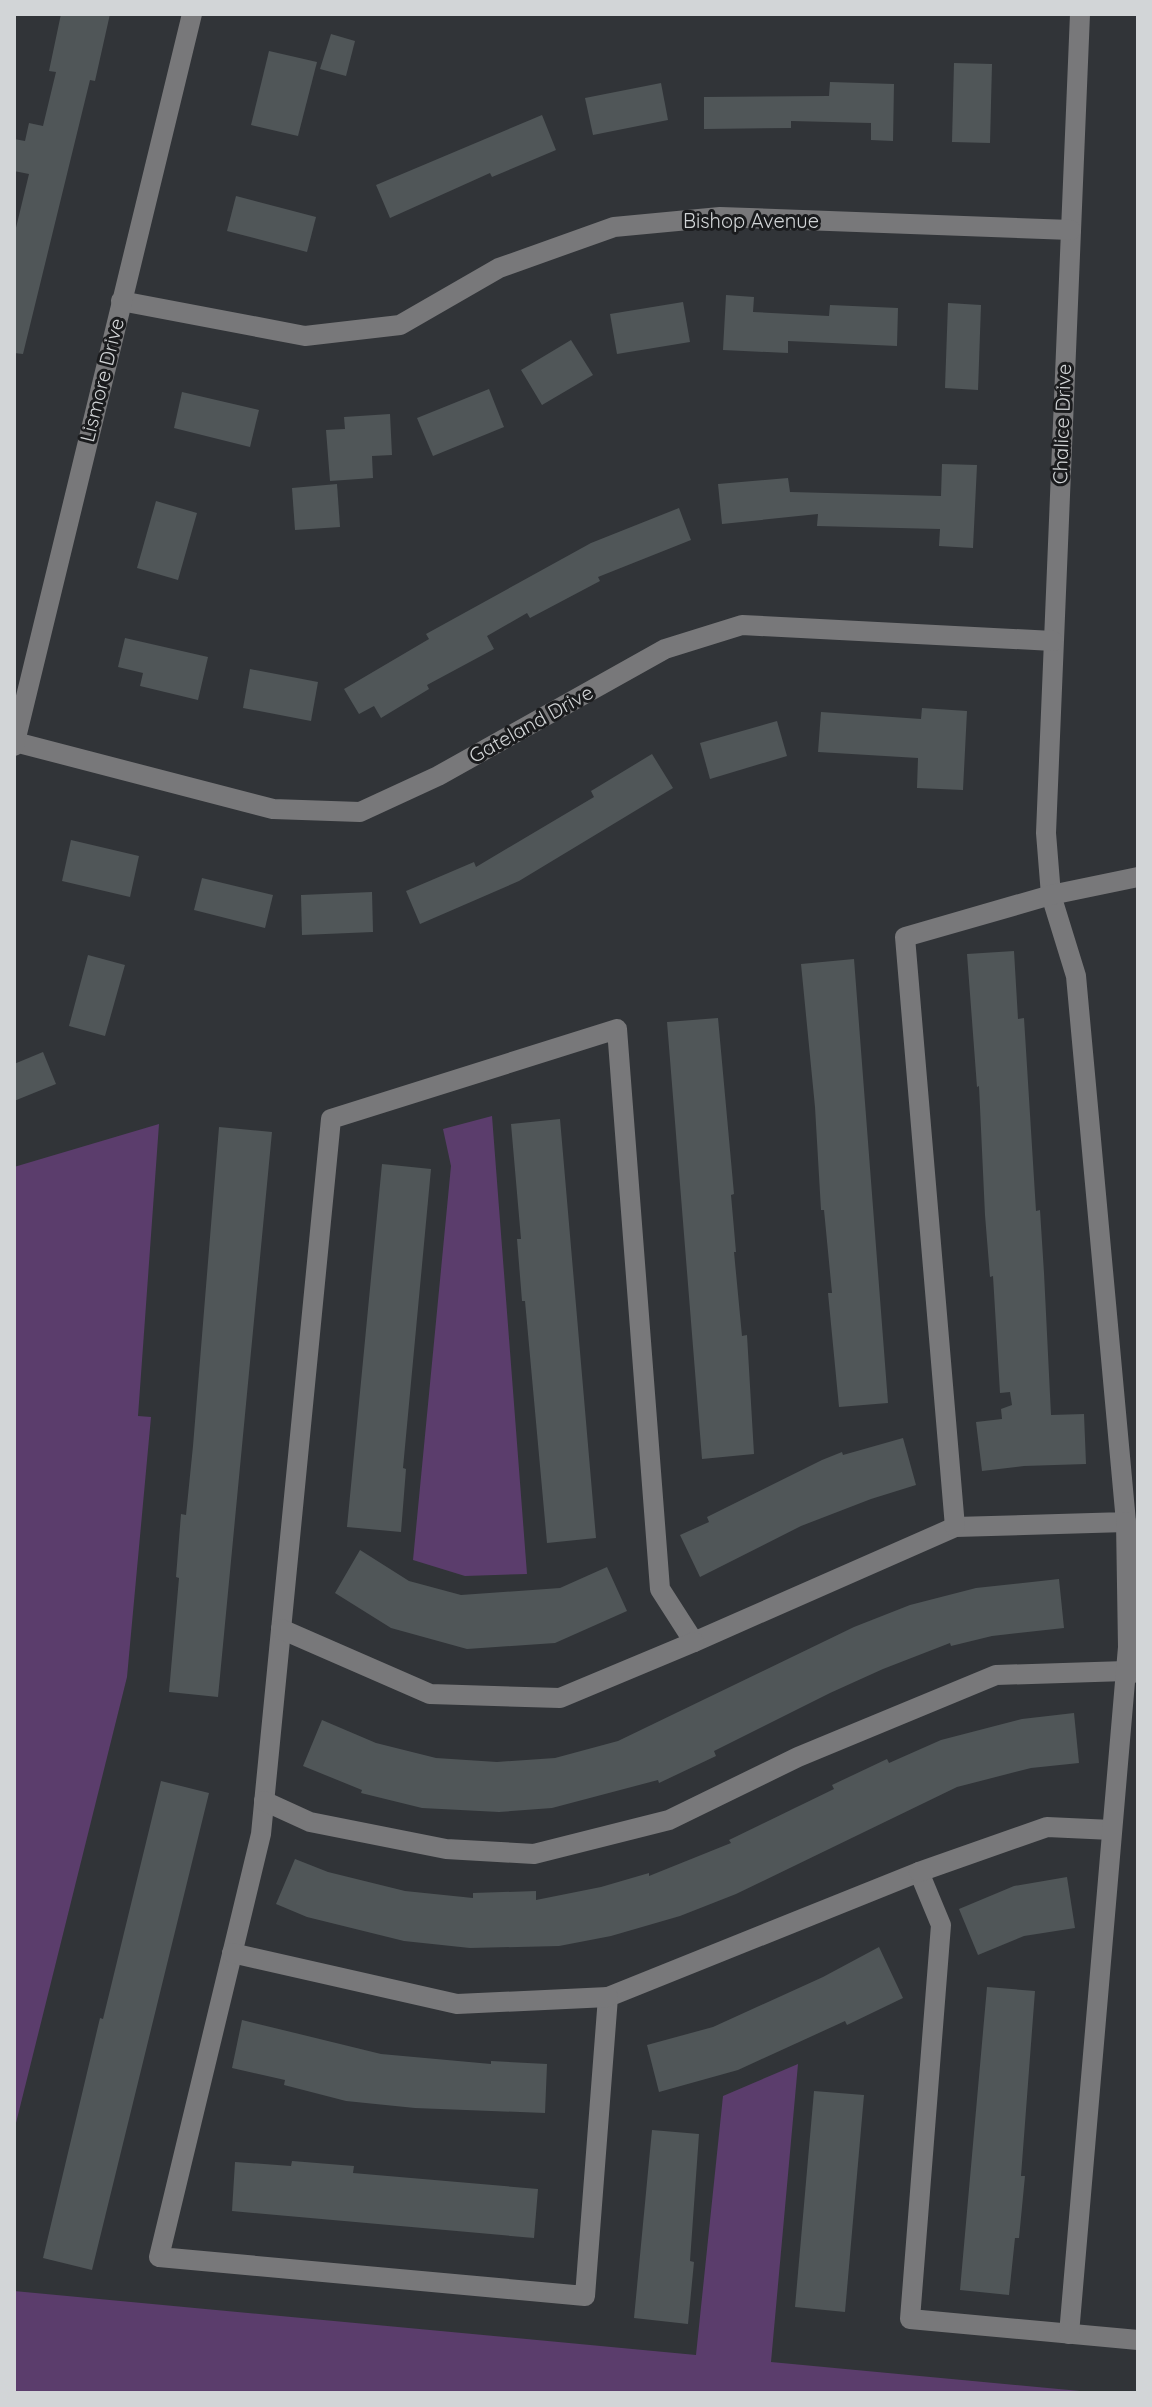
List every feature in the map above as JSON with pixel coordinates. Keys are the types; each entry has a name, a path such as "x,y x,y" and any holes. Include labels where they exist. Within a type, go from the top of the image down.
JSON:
{"street":[{"name":"Lismore Drive","path":"14,744 192,14"},
{"name":"Chalice Drive","path":"1069,2334 1112,1830 1132,1672 1128,1647 1126,1522 1076,976 1051,895 1046,833 1080,14"},
{"name":"Bishop Avenue","path":"121,301 305,336 400,325 499,268 614,227 720,217 1071,230"},
{"name":"Gateland Drive","path":"14,744 273,809 360,812 438,776 665,649 742,625 1053,641"},
{"path":"955,1527 905,937 1051,895 1138,877"},
{"path":"608,1997 585,2296 159,2257 261,1834 331,1119 617,1029 660,1589 694,1642"},
{"path":"281,1629 430,1694 560,1698 955,1527 1126,1522"},
{"path":"264,1801 310,1822 446,1849 534,1854 669,1820 798,1757 996,1675 1132,1672"},
{"path":"232,1953 457,2004 608,1997 919,1872 1047,1827 1112,1830"},
{"path":"919,1872 941,1925 910,2319 1138,2340"}],"shaded area":[{"path":"492,1116 527,1574 465,1576 413,1560 451,1166 443,1129"},
{"path":"159,1124 138,1416 151,1417 127,1677 14,2131 14,1167"},
{"path":"798,2064 771,2362 1101,2393 14,2393 14,2291 696,2355 723,2096"}],"building":[{"path":"61,14 110,14 95,81 90,80 23,354 14,353 14,236 29,174 14,171 14,139 25,141 29,123 43,126 56,72 49,71"},
{"path":"331,34 355,41 346,76 320,69"},
{"path":"269,51 317,62 298,136 251,125"},
{"path":"954,63 992,64 990,143 952,142"},
{"path":"830,82 894,84 893,141 871,140 871,123 791,121 791,128 704,129 704,97 829,96"},
{"path":"661,83 668,120 593,135 585,98"},
{"path":"542,115 556,150 492,177 490,173 390,218 376,185"},
{"path":"236,196 316,217 307,252 227,231"},
{"path":"726,295 754,297 753,312 829,316 830,305 898,308 897,346 788,341 788,353 723,350"},
{"path":"683,302 690,342 617,354 610,314"},
{"path":"948,303 981,305 978,390 945,388"},
{"path":"571,340 593,375 542,405 521,370"},
{"path":"489,389 504,427 433,456 417,418"},
{"path":"182,392 259,410 250,447 174,428"},
{"path":"390,414 392,455 372,456 373,478 330,481 326,430 345,429 344,417"},
{"path":"942,464 977,465 973,548 939,546 940,529 817,526 818,514 722,524 718,484 788,478 790,492 941,496"},
{"path":"337,484 340,527 295,530 292,488"},
{"path":"156,501 197,513 178,580 137,568"},
{"path":"679,508 691,540 598,577 600,581 530,618 527,613 487,636 494,649 427,685 429,689 381,718 374,706 359,714 344,689 429,639 426,634 591,543"},
{"path":"125,638 208,657 198,700 140,686 143,673 118,667"},
{"path":"250,669 318,682 311,721 243,708"},
{"path":"922,708 967,711 963,790 917,788 918,758 818,752 821,712 921,719"},
{"path":"777,721 787,756 710,779 700,743"},
{"path":"652,754 673,788 519,881 420,924 406,891 474,862 476,867 594,797 591,791"},
{"path":"71,840 139,856 130,897 62,881"},
{"path":"202,878 273,895 265,928 194,910"},
{"path":"372,892 373,932 302,935 301,895"},
{"path":"1014,951 1018,1019 1024,1018 1036,1211 1040,1210 1051,1415 1084,1414 1086,1464 982,1471 976,1422 1002,1419 1001,1409 1012,1405 1010,1392 1000,1393 967,954"},
{"path":"88,955 125,965 105,1036 69,1026"},
{"path":"854,959 888,1403 839,1407 828,1293 832,1293 824,1210 821,1210 801,964"},
{"path":"718,1018 734,1194 731,1195 734,1252 742,1336 747,1335 754,1454 702,1459 667,1022"},
{"path":"43,1052 56,1084 14,1101 14,1064"},
{"path":"560,1119 596,1538 547,1543 525,1301 522,1301 517,1239 521,1239 511,1124"},
{"path":"219,1127 272,1132 218,1697 169,1692 181,1514 186,1515 193,1446"},
{"path":"382,1164 431,1169 403,1468 406,1469 401,1532 347,1527"},
{"path":"903,1438 916,1485 801,1526 700,1577 680,1535 709,1522 707,1517 822,1460 842,1452 843,1455"},
{"path":"360,1550 409,1581 461,1595 560,1588 607,1567 627,1611 555,1643 467,1649 391,1628 335,1593"},
{"path":"1059,1579 1064,1628 992,1636 951,1646 950,1643 830,1693 714,1751 716,1756 659,1783 658,1780 552,1808 499,1812 422,1808 361,1793 362,1790 303,1766 322,1720 376,1743 436,1758 497,1762 555,1758 618,1741 854,1627 910,1605 976,1588"},
{"path":"1074,1713 1079,1763 1031,1768 957,1787 736,1894 680,1916 611,1936 559,1946 470,1948 404,1941 307,1917 276,1904 295,1859 328,1872 405,1891 473,1898 473,1893 536,1891 536,1900 601,1887 649,1873 649,1876 731,1843 729,1840 834,1789 832,1785 887,1759 889,1763 941,1740 1022,1719"},
{"path":"161,1781 209,1793 92,2270 43,2258"},
{"path":"1067,1877 1075,1928 1024,1936 978,1955 959,1909 1014,1886"},
{"path":"879,1947 903,1998 738,2070 659,2092 647,2045 713,2027 823,1977"},
{"path":"987,1987 1035,1991 1021,2176 1025,2176 1009,2295 960,2290"},
{"path":"242,2020 381,2054 491,2064 491,2061 547,2064 545,2113 415,2108 346,2101 284,2085 285,2080 232,2068"},
{"path":"814,2091 864,2095 845,2312 795,2307"},
{"path":"652,2130 699,2134 690,2261 694,2262 688,2324 634,2318"},
{"path":"292,2161 354,2166 353,2173 538,2189 534,2238 232,2211 235,2162 291,2166"}]}
